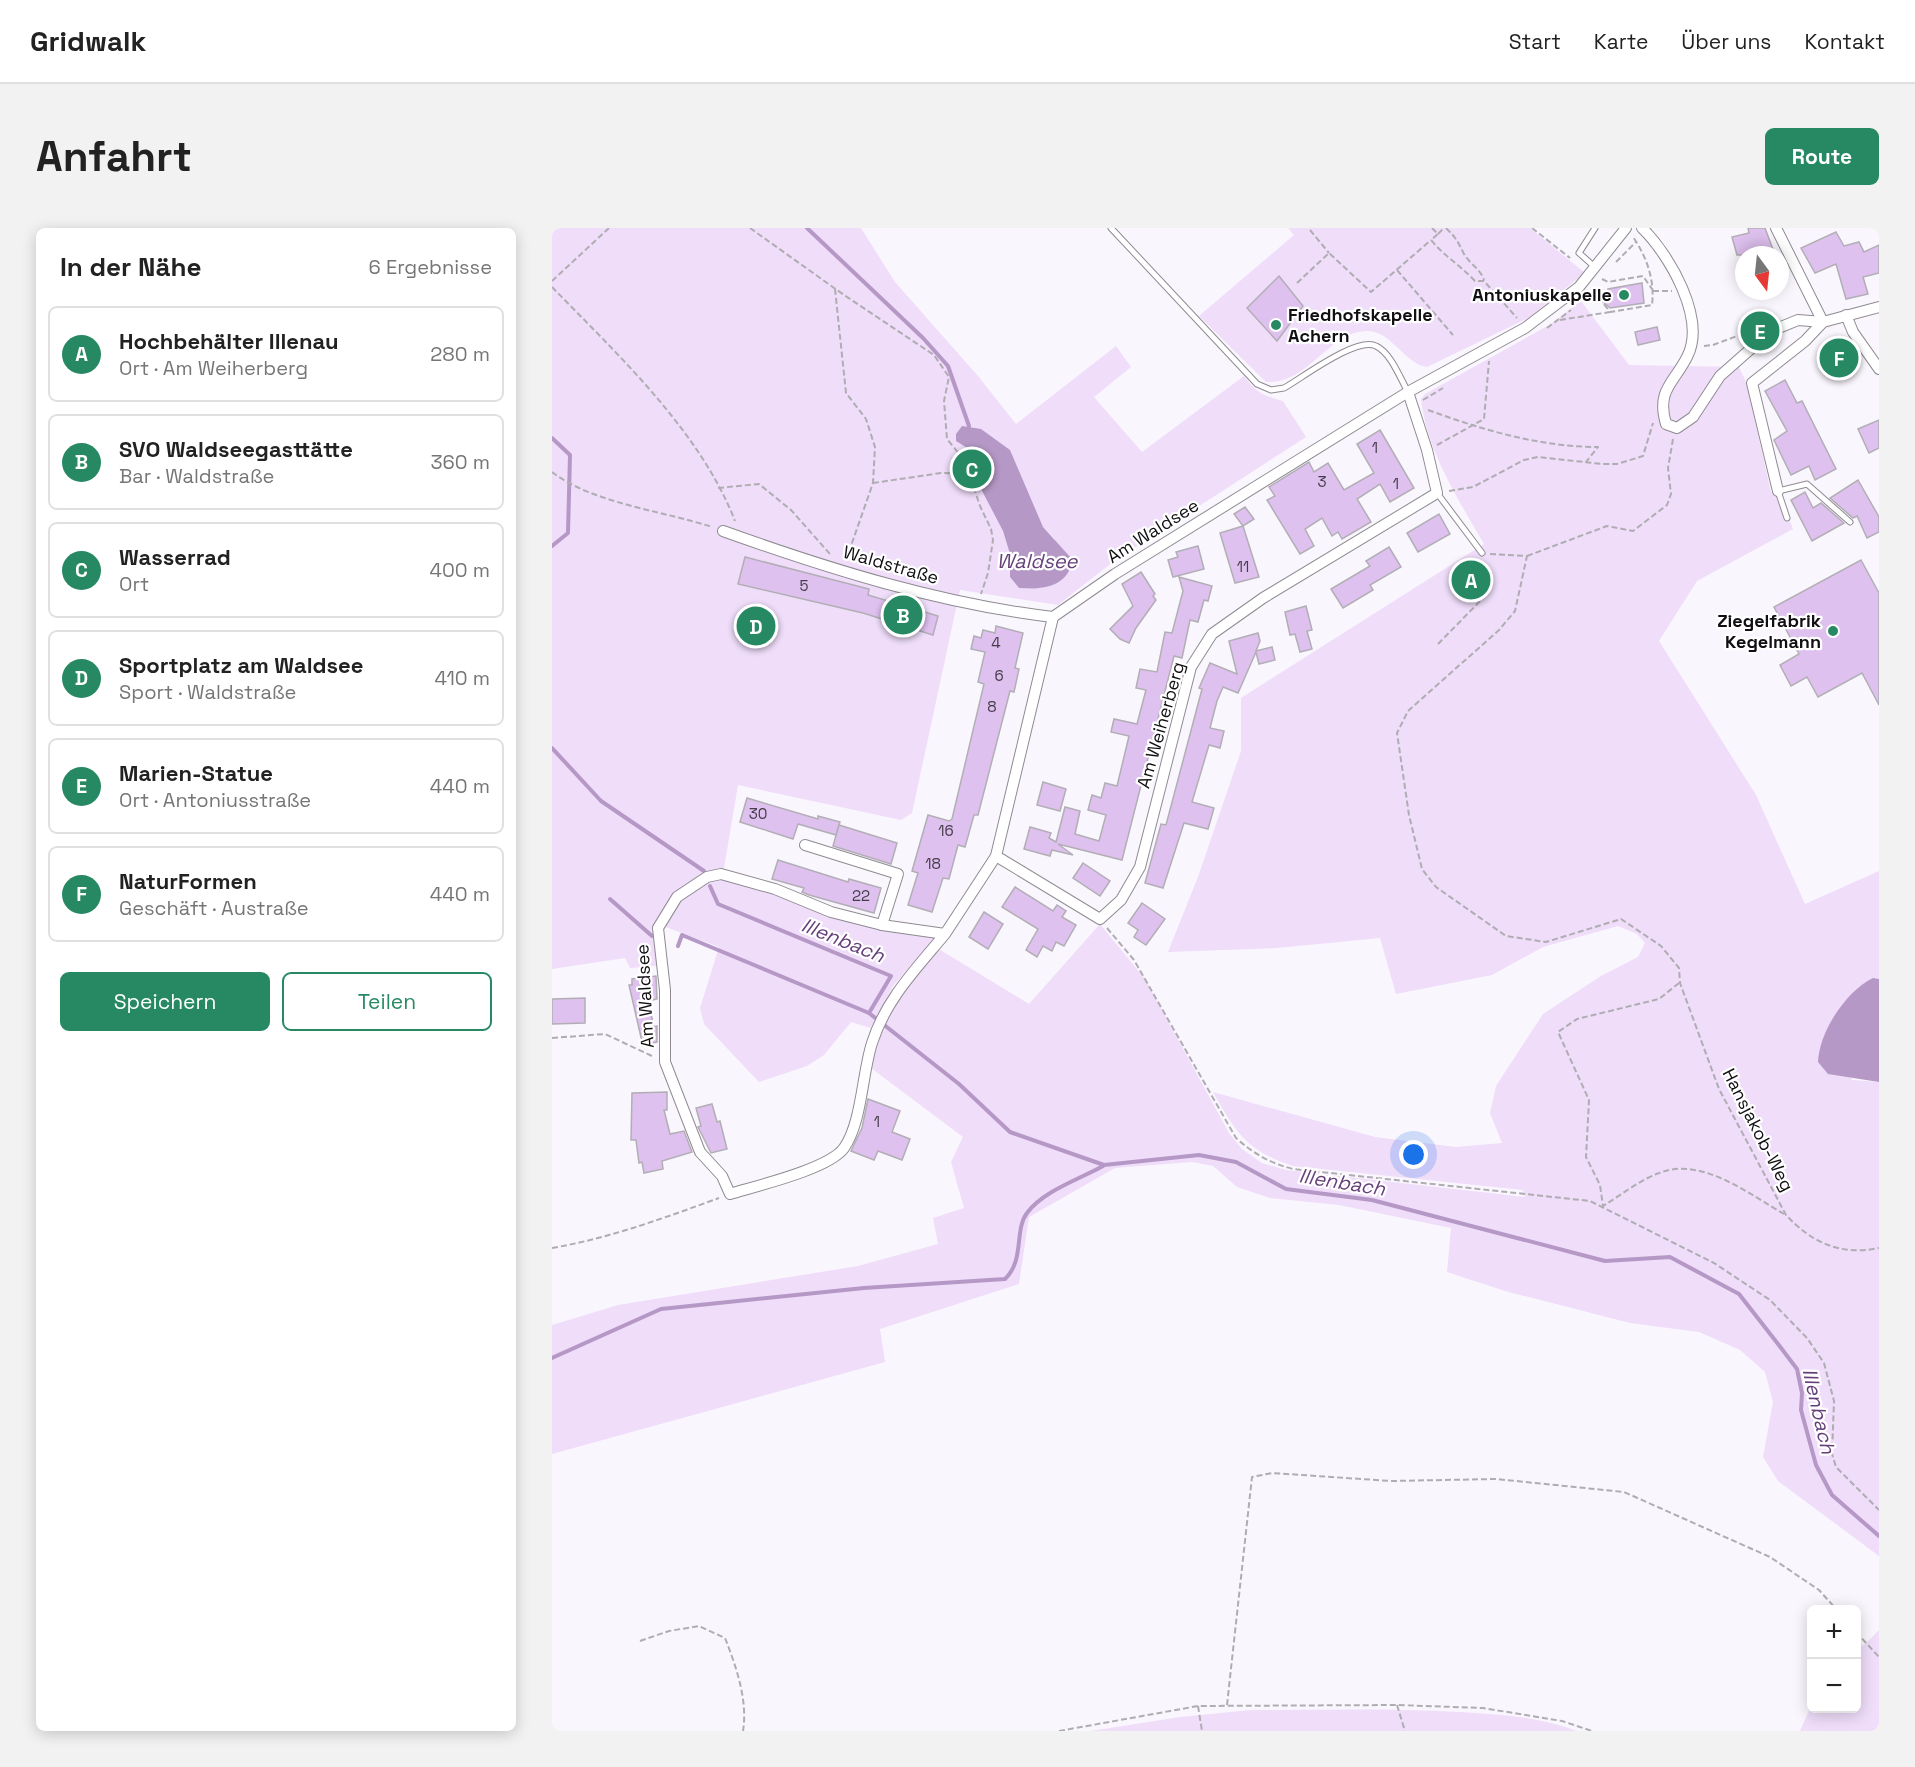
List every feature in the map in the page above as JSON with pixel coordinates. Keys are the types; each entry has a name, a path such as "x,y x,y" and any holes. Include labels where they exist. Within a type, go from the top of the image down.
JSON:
{"street":[{"name":"Am Waldsee","path":"1053,617 1115,574 1408,392 1525,328 1579,287 1626,228"},
{"path":"1642,228 1656,242 1682,291 1694,330 1688,356 1665,389 1663,413 1666,424 1677,428 1693,417 1720,376 1771,331 1798,320 1823,322 1879,307"},
{"path":"1776,228 1823,322"},
{"path":"1846,315 1853,332 1879,369"},
{"path":"1779,491 1752,383 1823,322"},
{"path":"1408,392 1427,450 1437,493"},
{"name":"Am Weiherberg","path":"1100,919 1121,900 1140,867 1191,667 1212,634 1263,598 1437,493"},
{"name":"Waldstraße","path":"723,531 843,569 978,606 1053,617"},
{"path":"730,1194 813,1168 844,1149 854,1122 876,1032 884,1011 893,995 945,934 996,856 1053,617"},
{"path":"805,845 898,874 882,925"},
{"path":"996,856 1100,919"},
{"name":"Am Waldsee","path":"730,1194 722,1176 700,1152 665,1062 664,990 658,928 677,897 707,877 721,874 775,889 831,912 882,925 945,934"}],"lane":[{"path":"1111,228 1257,384 1271,390 1284,388 1351,348 1369,344 1377,346 1386,354 1408,392"},
{"path":"1593,271 1579,253 1595,228"},
{"path":"1787,518 1779,491 1807,484 1850,522"},
{"path":"1437,493 1482,553"}],"path":[{"path":"552,281 609,228"},
{"path":"750,228 835,289 934,355 949,377 944,401 947,439 965,461 980,506 992,529 993,540 988,573 978,606"},
{"path":"1432,228 1438,234"},
{"path":"1310,230 1329,253 1371,292 1445,228 1461,243 1463,253 1481,272 1484,281 1525,328"},
{"path":"1532,228 1573,261"},
{"path":"1431,240 1444,256 1455,260 1475,281 1484,281"},
{"path":"1559,320 1652,305 1653,291 1647,261 1636,242"},
{"path":"1297,283 1329,253"},
{"path":"1397,270 1453,335"},
{"path":"1593,271 1608,282 1643,276 1653,291"},
{"path":"552,287 656,394 718,488 735,520 738,536"},
{"path":"1592,288 1610,312"},
{"path":"718,488 759,484 791,510 843,569 873,483 874,447 866,418 846,393 835,289"},
{"path":"1653,291 1682,291"},
{"path":"1427,450 1484,419 1489,361"},
{"path":"1412,405 1471,426 1537,441 1570,447 1599,447 1586,462"},
{"path":"1437,493 1473,487 1524,460 1538,457 1617,464 1642,456 1655,418 1663,413"},
{"path":"1437,644 1488,592 1491,586 1482,553 1527,556 1607,526 1633,531 1668,506 1671,494 1668,468 1677,428"},
{"path":"552,472 566,483 612,500 673,514 723,531"},
{"path":"873,483 941,474 971,474"},
{"name":"Hansjakob-Weg","path":"1527,556 1515,611 1499,630 1408,711 1397,732 1409,815 1422,870 1436,887 1506,936 1546,942 1621,919 1661,946 1679,968 1680,983 1719,1089 1786,1215 1798,1228 1824,1245 1841,1251 1862,1252 1879,1248"},
{"path":"1100,919 1134,960 1236,1138 1254,1154 1273,1164 1293,1169 1590,1201 1724,1269 1770,1300 1807,1338 1824,1363 1834,1401 1832,1454 1836,1467 1879,1510"},
{"path":"1603,1206 1600,1185 1586,1156 1589,1100 1558,1032 1577,1019 1659,999 1680,983"},
{"path":"552,1038 605,1034 665,1062"},
{"path":"1603,1206 1660,1172 1691,1168 1741,1189 1786,1215"},
{"path":"552,1248 580,1244 645,1225 730,1194"},
{"path":"1227,1705 1252,1478 1272,1473 1390,1481 1496,1479 1624,1492 1770,1557 1820,1590 1833,1605"},
{"path":"640,1641 669,1631 699,1626 725,1638 735,1664 742,1698 743,1731"},
{"path":"1861,1637 1879,1657"},
{"path":"1397,1705 1405,1731"},
{"path":"1059,1731 1198,1706 1397,1705 1483,1708 1562,1720 1592,1731"},
{"path":"1198,1706 1202,1731"}],"shaded area":[{"path":"552,228 861,228 895,282 978,376 1016,424 1116,346 1131,367 1094,397 1142,452 1244,376 1260,393 1283,401 1306,437 1114,561 1058,605 960,590 912,813 901,820 738,785 722,880 743,883 830,916 936,936 893,986 871,1028 851,1022 824,1055 807,1066 759,1082 704,1024 700,1008 719,947 663,926 666,965 630,968 625,958 552,969","holes":["974,451 1029,498 1043,527 1055,539 1031,589 1019,588 1010,577 1010,554 1003,531 981,489 980,468"]},
{"path":"1288,228 1530,228 1585,273 1528,318 1427,367 1411,359 1382,335 1365,331 1340,340 1294,376 1281,381 1266,382 1199,316 1294,235"},
{"path":"1581,301 1629,365 1739,367 1746,382 1771,492 1778,491 1793,529 1697,581 1659,641 1756,795 1805,904 1879,871 1879,979 1873,978 1831,1021 1852,1080 1879,1082 1879,1556 1778,1481 1763,1457 1773,1402 1765,1372 1740,1350 1699,1332 1630,1323 1505,1291 1447,1272 1451,1228 1339,1205 1270,1198 1237,1187 1213,1166 1192,1162 1115,1168 1029,1217 1019,1284 880,1329 885,1362 552,1454 552,1325 618,1305 858,1266 938,1244 933,1218 964,1208 951,1162 963,1137 871,1068 887,1011 937,948 1029,1004 1100,924 1145,979 1229,1133 1242,1149 1262,1163 1286,1170 1525,1197 1523,1190 1293,1166 1264,1154 1244,1139 1213,1092 1375,1137 1456,1147 1502,1143 1490,1113 1496,1086 1543,1014 1601,976 1638,957 1645,943 1637,934 1618,926 1543,947 1492,975 1396,994 1380,938 1277,948 1168,952 1198,877 1241,751 1241,698 1484,544 1454,492 1437,456 1424,418 1421,399 1425,394 1551,324"},
{"path":"1879,1630 1879,1731 1800,1731 1808,1713 1861,1713 1861,1644 1863,1646"},
{"path":"1251,1710 1474,1713 1534,1719 1577,1731 1091,1731 1180,1717"}],"water":[{"name":"Waldsee","path":"962,426 981,429 1010,450 1043,527 1072,559 1066,576 1060,581 1045,587 1019,588 1010,577 1010,554 1003,531 981,489 980,468 974,452 956,441 956,434"},
{"path":"1873,978 1879,979 1879,1082 1828,1074 1818,1062 1823,1038 1844,1002 1853,992"}],"building":[{"path":"1748,228 1765,228 1772,246 1735,248 1732,237 1749,233"},
{"path":"1836,232 1844,246 1859,242 1864,252 1879,245 1879,273 1863,277 1868,294 1846,299 1836,264 1815,273 1801,248"},
{"name":"Friedhofskapelle Achern","path":"1279,276 1303,306 1277,341 1247,308"},
{"name":"Antoniuskapelle","path":"1642,283 1644,303 1610,308 1602,301 1608,289"},
{"path":"1657,327 1660,340 1638,345 1635,332"},
{"path":"1840,347 1848,365 1839,370 1830,352"},
{"path":"1785,380 1797,403 1802,401 1836,469 1815,480 1809,466 1791,475 1774,440 1787,431 1765,391"},
{"path":"1879,420 1879,448 1869,453 1858,429"},
{"path":"1380,430 1414,488 1390,502 1380,484 1357,499 1371,522 1342,539 1338,532 1332,536 1322,518 1305,529 1314,546 1300,554 1267,500 1275,496 1269,487 1309,462 1314,472 1328,463 1344,490 1374,473 1357,444"},
{"path":"1858,480 1879,517 1879,532 1867,538 1857,516 1853,518 1830,498"},
{"path":"1805,492 1813,508 1821,503 1844,523 1812,541 1791,500"},
{"path":"1245,507 1254,519 1243,526 1234,514"},
{"path":"1439,514 1450,534 1418,552 1407,533"},
{"path":"1243,526 1259,577 1235,583 1220,533"},
{"path":"1198,546 1204,569 1173,577 1168,560 1178,557 1176,552"},
{"path":"1389,547 1401,567 1370,585 1373,590 1343,608 1331,589 1370,566 1366,561"},
{"path":"745,557 869,589 868,595 938,616 933,635 863,613 738,584"},
{"name":"Ziegelfabrik Kegelmann","path":"1861,560 1879,593 1879,705 1862,673 1818,697 1807,677 1791,686 1780,665 1799,654 1774,607"},
{"path":"1472,565 1486,584 1470,595 1456,576"},
{"path":"1141,572 1155,594 1153,596 1156,600 1136,628 1129,643 1120,639 1110,629 1133,606 1122,584"},
{"path":"1179,577 1212,586 1208,601 1204,600 1198,622 1190,620 1182,658 1174,656 1122,860 1058,844 1073,855 1052,850 1050,856 1024,849 1030,827 1051,833 1049,838 1056,842 1065,807 1080,811 1075,834 1099,841 1106,815 1088,810 1092,795 1101,798 1105,783 1117,786 1129,736 1111,732 1114,719 1137,724 1146,690 1136,688 1140,669 1157,672 1165,632 1172,633 1183,591"},
{"path":"1306,606 1312,630 1307,631 1312,649 1300,652 1295,634 1290,635 1285,612"},
{"path":"996,626 1023,633 1015,668 1019,669 1014,692 1010,691 978,815 974,815 965,847 958,845 949,879 943,878 932,912 908,905 918,873 912,871 928,815 949,821 952,819 984,684 978,682 985,652 971,649 974,636 981,638 983,630 995,633"},
{"path":"1258,633 1260,641 1256,651 1272,647 1275,660 1259,664 1256,652 1238,693 1223,687 1217,701 1210,728 1224,731 1220,748 1209,745 1192,802 1214,808 1208,829 1184,823 1163,888 1145,883 1161,824 1166,825 1202,689 1199,688 1210,663 1237,674 1229,641"},
{"path":"1043,782 1066,789 1060,811 1037,805"},
{"path":"747,798 818,819 818,816 840,822 836,835 798,824 793,839 740,822"},
{"path":"839,825 897,843 891,864 833,846"},
{"path":"778,860 848,882 849,879 881,888 874,913 809,895 802,892 804,888 772,879"},
{"path":"1083,863 1110,881 1100,896 1073,878"},
{"path":"1015,887 1053,911 1057,905 1066,911 1062,917 1076,925 1064,946 1056,942 1052,951 1043,946 1037,957 1026,950 1038,929 1002,907"},
{"path":"1142,903 1165,919 1146,945 1134,937 1138,930 1128,923"},
{"path":"984,912 1003,924 988,949 969,937"},
{"path":"656,976 657,999 648,1001 654,1027 657,1026 657,1042 643,1046 629,985 632,985 632,979"},
{"path":"585,998 585,1023 552,1024 552,999"},
{"path":"667,1092 667,1110 664,1110 670,1134 684,1131 692,1152 662,1161 663,1169 644,1173 642,1162 639,1163 636,1140 631,1140 632,1093"},
{"path":"868,1099 900,1111 892,1132 910,1139 902,1160 878,1151 874,1160 851,1151 862,1128"},
{"path":"712,1104 717,1122 720,1121 727,1149 711,1153 698,1127 701,1126 696,1108"}],"waterway":[{"path":"807,228 923,338 948,366 969,426"},
{"name":"Illenbach","path":"552,438 570,455 568,533 552,546"},
{"name":"Illenbach","path":"552,748 601,801 704,871"},
{"name":"Illenbach","path":"710,886 718,904 891,976 869,1013 959,1084 1010,1132 1104,1165 1199,1155 1236,1162 1286,1189 1372,1200 1605,1261 1670,1257 1739,1294 1797,1369 1802,1393 1801,1410 1816,1465 1832,1495 1879,1536"},
{"path":"610,899 652,936"},
{"path":"678,946 682,935 869,1013"},
{"path":"552,1358 661,1309 864,1288 1005,1279 1015,1263 1021,1228 1027,1213 1042,1198 1103,1166"}],"place":[{"name":"Antoniuskapelle","path":"1624,295"},
{"name":"Friedhofskapelle Achern","path":"1276,325"},
{"name":"Marien-Statue","path":"1760,331"},
{"name":"NaturFormen","path":"1839,358"},
{"name":"Wasserrad","path":"972,469"},
{"name":"Hochbehälter Illenau","path":"1471,580"},
{"name":"SVO Waldseegasttätte","path":"903,615"},
{"name":"Sportplatz am Waldsee","path":"756,626"},
{"name":"Ziegelfabrik Kegelmann","path":"1833,631"}]}
